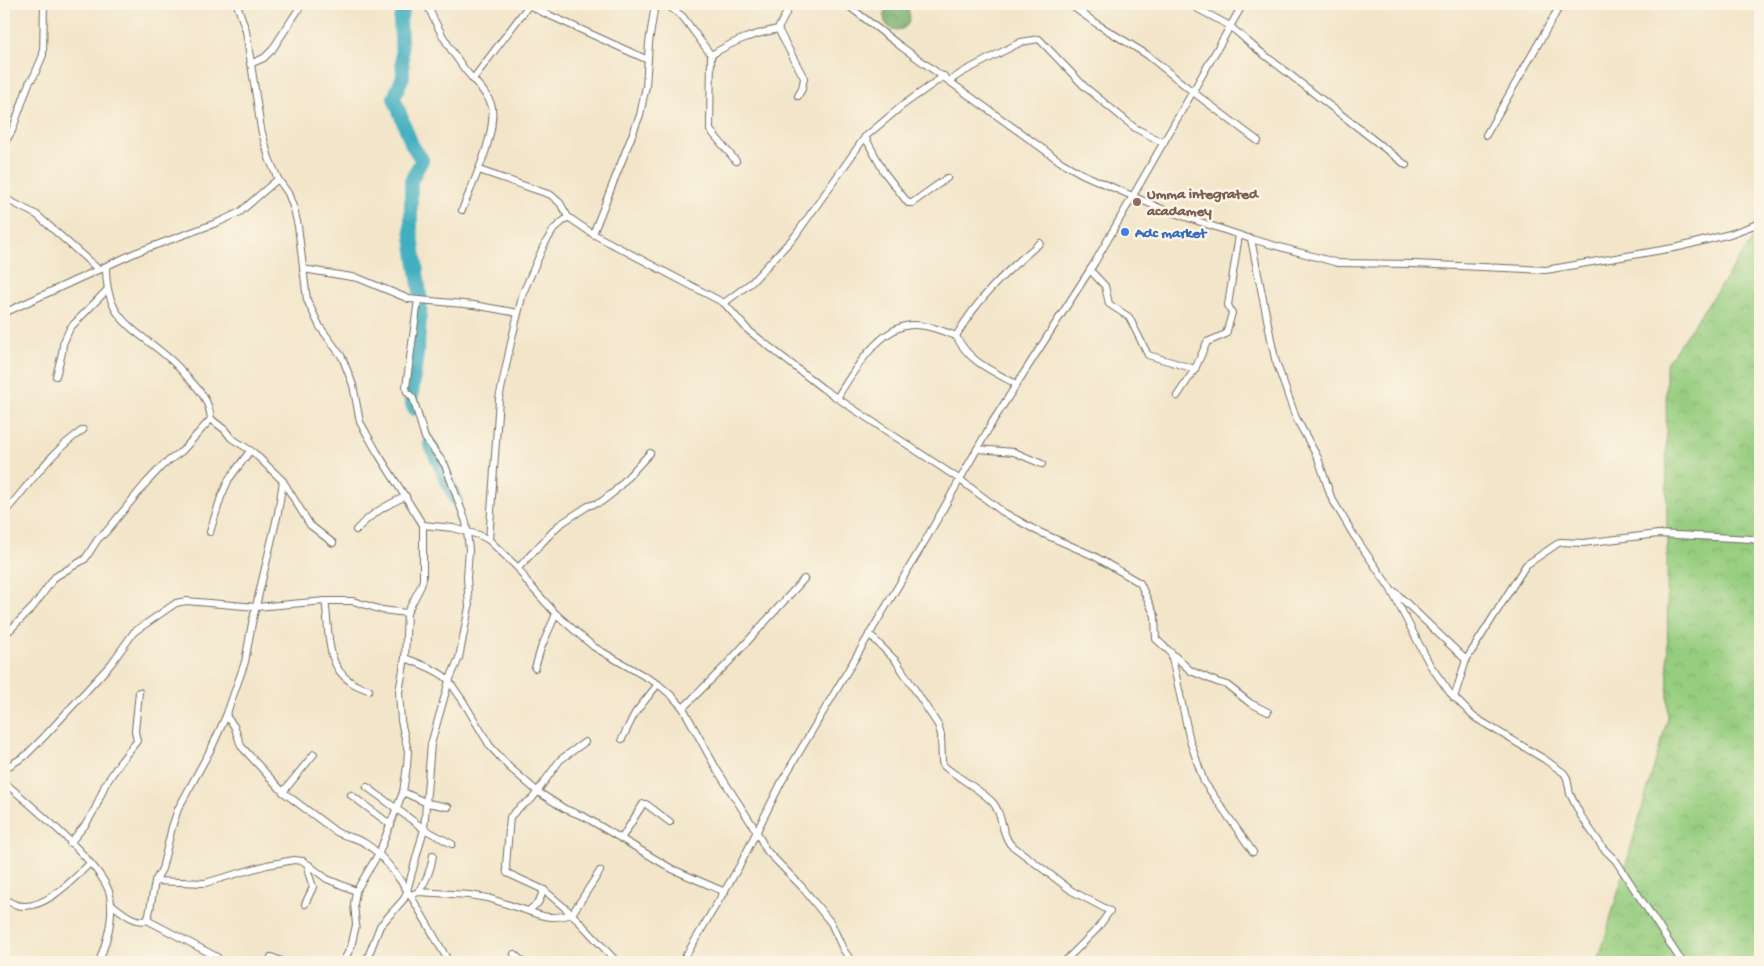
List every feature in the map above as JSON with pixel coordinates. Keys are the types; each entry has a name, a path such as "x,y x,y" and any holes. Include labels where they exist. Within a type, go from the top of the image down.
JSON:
{"street":[{"path":"4,144 12,131 29,82 34,76 44,54 44,4"},
{"path":"237,4 246,31 261,129 269,158 278,179 288,193 294,209 298,226 307,300 320,327 342,357 353,385 360,422 423,525 423,579 407,613 405,658 399,692 401,721 408,751 408,766 403,792 391,825 379,853 356,891 354,904 356,925 354,936 351,947 343,962"},
{"path":"250,64 264,58 272,50 302,4"},
{"path":"427,4 438,28 462,66 488,98 492,108 488,142 479,170 462,210"},
{"path":"473,79 528,4 648,60"},
{"path":"593,234 640,115 646,86 648,43 655,4"},
{"path":"666,4 683,17 711,55 710,130 736,161"},
{"path":"778,29 791,4"},
{"path":"846,4 1061,162 1082,174 1162,210 1251,239 1338,264 1414,264 1546,270 1679,247 1730,234 1760,223"},
{"path":"1069,4 1097,24 1146,54 1258,141"},
{"path":"1189,4 1230,26 1406,165"},
{"path":"682,962 725,892 782,780 925,541 992,421 1090,270 1243,4"},
{"path":"1486,135 1561,4"},
{"path":"1752,4 1760,6"},
{"path":"711,55 736,40 778,29"},
{"path":"778,29 804,78 802,90 798,96"},
{"path":"724,303 752,282 795,236 865,137 903,105 946,79 1021,42 1039,40 1084,86 1135,128 1164,143"},
{"path":"865,137 884,172 908,204 947,178"},
{"path":"479,170 551,195 560,203 568,216 593,234 724,303 748,330 822,388 960,479 1003,512 1030,527 1094,556 1140,583 1155,616 1156,639 1191,671 1217,682 1227,684 1250,702 1268,712"},
{"path":"4,313 137,252 219,222 240,212 278,179"},
{"path":"4,198 37,215 102,268 107,290 114,307 130,327 170,359 203,393 208,404 211,419 225,430 231,438 250,450 283,481 310,525 333,543"},
{"path":"489,540 499,399 518,313 523,293 544,245 554,229 568,216"},
{"path":"1176,396 1195,369 1207,342 1226,334 1232,313 1228,305 1239,235"},
{"path":"1251,239 1274,359 1296,418 1318,458 1331,497 1353,534 1390,588 1430,665 1454,698 1474,717 1564,773 1567,778 1570,794 1580,816 1603,848 1616,861 1683,962"},
{"path":"956,336 978,303 1005,272 1040,243"},
{"path":"303,269 358,278 399,295 418,300 474,305 518,313"},
{"path":"1090,270 1105,286 1109,304 1129,317 1148,355 1195,369"},
{"path":"56,376 63,344 70,328 107,290"},
{"path":"366,962 380,926 409,893 424,829 431,744 459,658 469,607 467,578 469,550 466,522 445,465 425,438 413,398 407,392 406,387 418,300"},
{"path":"837,398 855,369 871,350 891,333 902,327 913,325 924,326 956,336 962,349 970,357 1016,384"},
{"path":"4,636 33,607 55,577 85,559 98,539 163,464 182,451 211,419"},
{"path":"4,513 50,457 67,441 83,430"},
{"path":"210,532 229,479 250,450"},
{"path":"977,450 1014,452 1042,464"},
{"path":"518,568 559,525 588,506 601,502 614,492 650,453"},
{"path":"147,920 156,881 162,869 178,809 212,748 246,662 256,607 278,513 283,481"},
{"path":"356,530 382,507 406,496"},
{"path":"423,525 453,528 479,535 489,540 518,568 528,583 556,614 594,648 658,684 683,708 717,770 757,832 766,850 802,887 831,923 843,949 852,962"},
{"path":"1454,698 1466,660 1526,565 1560,542 1583,543 1658,534 1752,539 1760,542"},
{"path":"683,708 727,664 804,579"},
{"path":"1390,588 1466,660"},
{"path":"4,769 25,756 44,737 111,664 134,632 176,603 186,601 256,607 325,601 353,601 382,610 407,613"},
{"path":"325,601 329,647 341,673 351,682 369,690"},
{"path":"535,668 541,648 556,614"},
{"path":"869,634 896,661 938,725 941,735 942,762 944,766 994,803 1000,817 1004,836 1010,844 1072,891 1110,911 1097,929 1064,962"},
{"path":"1171,652 1190,741 1204,782 1253,852"},
{"path":"405,658 447,677 464,701 490,746 538,792 565,809 585,817 672,869 725,892"},
{"path":"622,739 636,713 658,684"},
{"path":"70,842 86,824 95,809 105,785 137,741 135,731 139,692"},
{"path":"226,716 234,726 241,746 282,792 334,831 362,841 379,853 409,893 449,962"},
{"path":"585,742 560,760 532,799 510,817 506,866 510,875 544,890 572,914 617,962"},
{"path":"282,792 314,754"},
{"path":"4,782 70,842 107,885 111,904 110,927 99,962"},
{"path":"367,787 424,829 452,844"},
{"path":"403,792 427,803 448,807"},
{"path":"351,794 391,825"},
{"path":"621,839 643,804 646,804 670,822"},
{"path":"418,892 430,872 433,856"},
{"path":"156,881 205,883 267,865 294,860 303,862 327,879 356,891"},
{"path":"4,898 15,905 34,905 66,887 90,863"},
{"path":"305,904 313,887 308,872 309,865"},
{"path":"409,893 469,895 488,898 544,917 557,918 572,914 600,872"},
{"path":"528,911 538,903 544,890"},
{"path":"111,904 134,920 141,922 147,920 217,957 220,962"},
{"path":"514,954 523,962"},
{"path":"271,957 284,962"}],"green space":[{"path":"897,4 906,8 910,17 906,26 897,30 888,26 884,17 888,8"},
{"path":"1760,229 1760,962 1598,962 1668,718 1666,364"}],"waterway":[{"path":"405,4 400,20 403,76 394,98 412,145 422,160 411,181 411,229 421,301 411,401 414,409"},
{"path":"430,444 456,500"}],"place":[{"name":"Umma integrated acadamey","path":"1137,202"},
{"name":"Adc market","path":"1125,232"}]}
